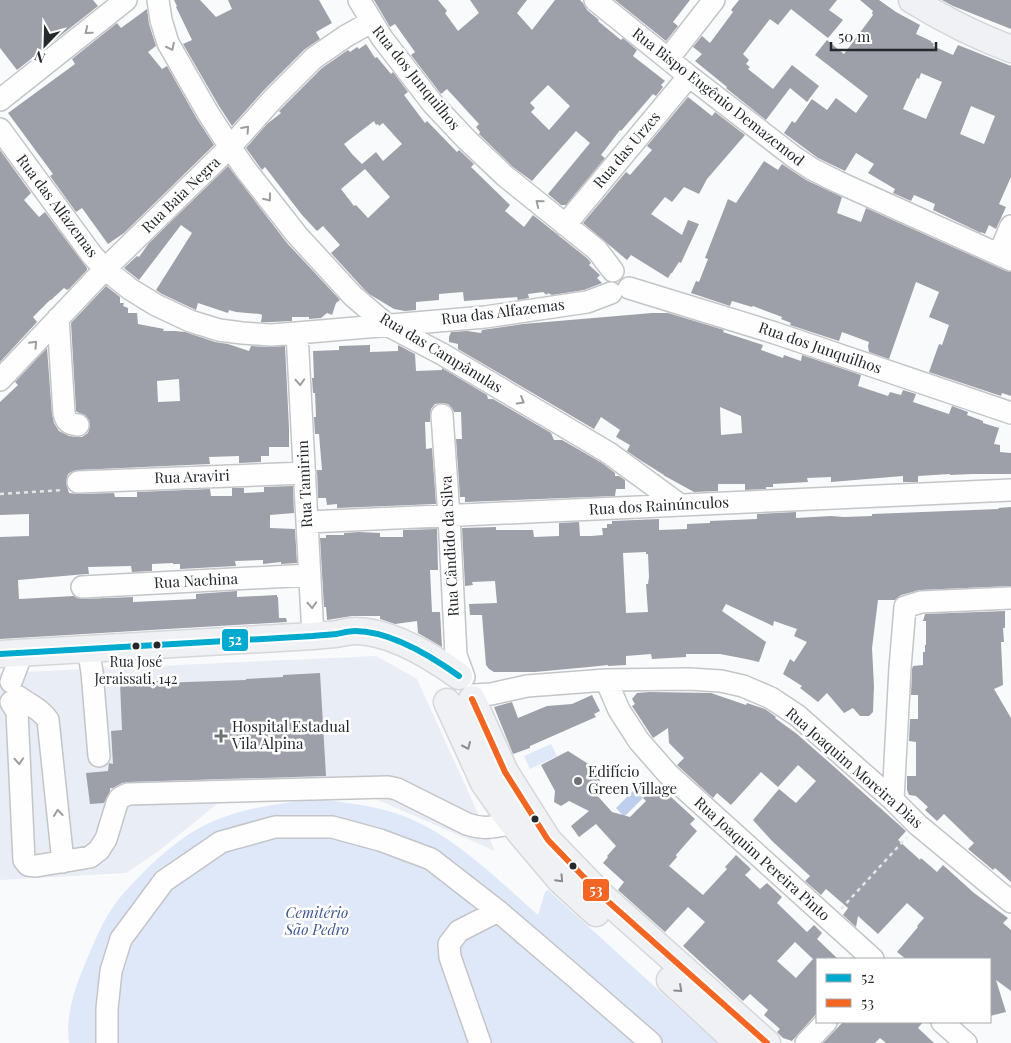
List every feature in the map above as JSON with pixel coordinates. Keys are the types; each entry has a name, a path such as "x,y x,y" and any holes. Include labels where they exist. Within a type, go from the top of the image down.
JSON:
{"main road":[{"path":"912,0 989,41 1011,49"},
{"path":"11,654 325,635 415,660 432,673 461,688 505,772 548,840 603,897 767,1043"},
{"path":"461,688 484,783 512,823 560,880 738,1043"}],"street":[{"path":"0,100 126,0"},
{"name":"Rua das Campânulas","path":"158,0 161,20 168,43 230,147 297,235 353,296 387,325 442,354 609,453 680,505"},
{"name":"Rua dos Junquilhos","path":"359,0 382,38 433,104 467,140 505,176 597,250 613,271 622,271 626,274 630,282 620,290"},
{"name":"Rua Bispo Eugênio Demazemod","path":"595,0 689,76 779,146 812,169 1005,257"},
{"path":"668,59 714,0"},
{"name":"Rua Baia Negra","path":"0,380 105,269 230,147 273,99 314,58 346,36 371,22"},
{"name":"Rua das Urzes","path":"565,225 689,76"},
{"name":"Rua das Alfazemas","path":"0,129 92,255 105,269 130,289 156,305 190,321 219,330 271,335 485,317 587,302 620,290"},
{"path":"1005,257 1011,226"},
{"name":"Rua dos Junquilhos","path":"620,290 775,333 1011,413"},
{"path":"58,318 64,413 66,420 70,424 78,425"},
{"name":"Rua Tamirim","path":"297,333 310,575 325,635"},
{"name":"Rua Cândido da Silva","path":"442,415 456,655 461,688"},
{"name":"Rua Araviri","path":"78,482 305,473"},
{"name":"Rua dos Rainúnculos","path":"308,522 1011,490"},
{"name":"Rua Nachina","path":"82,587 310,575"},
{"path":"893,800 905,607 921,602 1011,598"},
{"path":"88,649 92,672 99,756"},
{"path":"11,654 24,860 28,865 36,866 90,857 99,850 106,840 117,802 128,794 388,787 397,789 477,828 512,823"},
{"name":"Rua Joaquim Moreira Dias","path":"461,688 491,694 527,686 606,680 689,679 721,681 744,686 771,698 798,716 918,824 1011,902"},
{"name":"Rua Joaquim Pereira Pinto","path":"606,680 619,710 639,742 668,774 872,958"},
{"path":"13,695 44,714 48,720 62,862"},
{"path":"107,1043 107,1009 111,971 121,939 164,880 220,842 274,827 332,827 380,840 431,859 498,911 650,1043"},
{"path":"480,1043 450,958 449,944 459,931 498,911"},
{"path":"806,1043 825,1023"},
{"path":"943,1023 966,1043"}],"path":[{"path":"0,494 70,490 78,482"},
{"path":"830,921 918,824"}],"shaded area":[{"name":"Hospital Estadual Vila Alpina","path":"376,656 417,679 495,851 369,796 222,800 160,850 126,873 0,880 0,673"}],"green space":[{"path":"551,744 557,756 530,769 524,756"},
{"name":"Cemitério São Pedro","path":"316,799 395,813 435,831 489,871 538,915 545,892 548,890 717,1043 69,1043 68,1032 72,1000 93,945 115,904 145,871 180,840 209,823 248,810 275,804"}],"water":[{"path":"634,790 643,798 624,817 616,808"}],"building":[{"path":"0,0 93,0 98,6 17,70 0,48"},
{"path":"174,0 200,0 216,17 232,9 228,0 319,0 332,23 316,32 320,39 305,49 264,90 232,126 183,44 192,40"},
{"path":"374,0 438,0 447,11 445,13 458,31 479,13 470,0 527,0 517,13 532,30 555,0 580,0 598,21 621,40 623,38 637,50 633,56 665,81 656,96 653,94 620,130 601,155 605,158 566,205 561,205 548,194 590,143 576,131 532,181 513,167 479,134 480,132 476,127 479,124 447,89 441,94 411,55 415,52 395,24 390,27","holes":["548,85 570,106 549,130 531,112 535,108 530,103"]},
{"path":"615,0 690,0 673,22 678,26 666,41"},
{"path":"739,0 837,0 829,10 843,20 828,38 791,9 778,25 770,19 743,54 749,60 746,64 750,67 748,69 773,89 792,65 819,86 807,102 790,88 766,120 695,61 702,54 693,47 702,36 710,43 733,12 731,10"},
{"path":"860,0 879,0 920,25 916,34 931,41 934,44 933,46 953,55 958,45 1011,66 1011,177 999,204 1006,207 996,229 989,225 985,234 981,233 933,210 935,204 914,195 911,201 893,193 895,189 868,173 874,164 856,153 845,171 818,158 784,133 792,121 795,123 812,99 827,110 836,98 856,113 868,96 815,55 827,40 844,54 873,15 873,11","holes":["921,73 942,82 926,119 903,109","971,106 995,116 984,144 960,134"]},
{"path":"942,0 1011,0 1011,29 953,6"},
{"path":"147,9 149,24 156,46 148,52 162,69 167,66 214,145 124,233 108,244 82,208 76,212 50,176 53,174 8,113 75,64 72,59 117,23 121,28"},
{"path":"366,44 375,58 377,57 391,74 393,72 408,92 404,95 425,123 427,121 457,152 459,150 474,164 471,167 510,205 505,211 524,227 533,215 588,259 591,263 589,265 600,275 597,278 602,283 584,290 552,295 548,293 547,295 543,292 528,294 529,298 518,300 517,297 464,301 463,292 439,294 439,300 416,302 416,310 405,311 394,309 369,294 331,253 340,245 323,226 317,231 302,215 265,167 262,170 246,148 267,124 281,113 279,111 322,68 348,50 350,52 357,47 359,49","holes":["374,121 379,126 383,123 402,144 383,161 376,152 362,164 344,144","365,169 390,197 368,218 356,205 354,206 341,189"]},
{"path":"688,97 712,116 715,112 745,135 707,179 699,194 684,187 672,202 665,197 651,214 682,235 688,220 699,224 681,263 679,262 668,278 631,255 627,260 583,223 626,172 630,175 652,150 647,146"},
{"path":"0,150 31,193 24,200 39,217 45,212 87,270 69,289 64,288 33,317 37,322 0,362"},
{"path":"764,161 778,170 782,164 806,180 842,197 837,213 861,222 866,208 1011,272 1011,396 1002,393 1001,396 929,372 939,344 942,345 949,325 929,317 939,292 916,282 889,359 869,352 869,342 842,332 839,341 790,325 791,323 781,319 782,317 753,306 732,301 730,306 691,293 696,281 699,282 708,259 705,258 728,199 736,203"},
{"path":"228,166 287,243 340,300 336,303 332,315 327,313 321,318 292,317 292,321 261,322 262,315 260,314 229,310 228,313 198,303 196,310 162,294 156,290 192,233 181,225 139,280 124,268 137,256 139,257 149,243"},
{"path":"106,286 120,297 120,303 124,303 123,306 128,308 128,313 137,313 138,324 164,329 163,331 185,332 249,351 251,346 285,346 289,447 269,447 269,456 261,456 261,462 239,463 239,456 209,457 210,464 77,470 68,474 66,483 69,493 114,493 115,497 137,497 137,492 210,489 211,496 232,496 232,488 244,488 244,493 264,492 264,487 293,486 294,513 270,515 270,528 295,529 297,563 263,564 263,560 235,561 236,566 180,569 180,564 152,564 152,571 132,572 131,566 88,567 89,574 18,580 19,599 74,596 83,599 133,597 133,602 196,599 196,594 237,591 237,597 277,595 279,618 286,618 287,622 0,639 0,537 29,536 29,514 0,515 0,402 18,385 15,382 47,348 54,423 59,431 69,436 82,437 88,433 89,420 85,415 76,411 71,323","holes":["179,379 180,401 158,402 157,381"]},
{"path":"668,313 724,330 723,332 763,345 761,350 783,358 784,355 801,361 802,355 861,375 858,386 888,396 890,392 901,395 903,390 916,394 913,402 949,414 952,406 968,412 967,415 999,428 994,444 1000,445 1000,452 1011,453 1011,474 918,476 918,482 903,482 903,476 831,482 831,477 807,478 808,482 773,484 773,487 766,487 766,489 745,490 745,484 718,484 718,491 694,492 663,475 627,451 630,445 616,437 620,430 601,417 594,429 458,349 458,344 449,342 451,332 467,331 481,333 482,330 523,324","holes":["720,407 741,416 742,433 721,435"]},
{"path":"370,345 370,352 398,351 398,345 415,354 416,371 442,370 442,368 487,395 488,399 493,399 551,433 554,440 562,440 602,463 615,473 615,476 625,480 625,489 616,489 615,496 465,502 465,497 460,497 456,439 462,439 461,412 454,412 448,404 442,403 435,404 431,409 430,422 425,422 426,449 432,448 436,504 337,508 337,504 327,505 326,498 318,498 317,470 322,470 319,434 315,434 315,393 313,393 312,378 314,378 313,351 339,350 339,346"},
{"path":"1011,507 1011,586 920,590 901,595 895,600 878,600 872,648 873,712 869,716 860,716 853,708 844,713 827,693 818,702 800,688 802,686 783,674 790,659 794,662 807,642 794,636 797,629 774,621 773,626 726,604 722,611 766,642 759,662 720,654 686,654 686,657 652,659 651,654 626,656 626,665 535,672 494,672 486,665 482,615 470,615 469,604 497,603 495,581 472,582 473,585 465,586 462,528 496,527 496,530 533,530 534,537 559,536 559,523 579,522 580,536 591,536 603,535 602,528 607,528 607,524 612,524 612,521 659,519 659,530 687,529 687,524 710,523 710,521 757,519 757,514 796,512 796,518 844,517","holes":["646,552 648,554 649,577 648,584 646,584 648,612 626,613 623,553"]},
{"path":"437,529 438,570 430,570 432,612 440,612 442,647 418,633 417,621 395,624 380,619 380,616 352,616 327,620 326,607 324,607 320,538 326,538 326,535 344,535 344,533 359,532 380,533 380,537 403,537 403,530"},
{"path":"1005,611 1004,642 1001,642 1003,685 994,689 1011,718 1011,882 968,849 974,843 944,814 937,821 925,810 928,807 916,796 909,795 907,790 907,776 916,776 916,742 909,741 910,719 918,719 918,695 911,695 912,669 913,666 923,665 923,652 925,652 926,645 926,621 923,621 925,614"},
{"path":"320,673 326,776 128,782 110,788 104,803 90,804 86,773 108,771 109,763 113,764 111,731 122,730 120,683 246,680"},
{"path":"637,693 711,693 746,705 747,703 765,709 797,734 906,831 898,840 920,860 921,858 937,872 943,865 974,893 1008,918 1003,923 1011,930 1011,991 996,980 1006,1012 991,1016 991,958 905,958 897,952 924,918 907,903 878,934 858,916 856,927 843,915 848,908 826,889 821,895 805,881 810,876 772,841 753,820 779,789 796,803 816,781 798,765 778,787 761,772 731,805 717,793 713,798 677,765 684,758 669,743 668,728 653,738 632,706 635,704 632,699"},
{"path":"592,695 600,711 594,714 596,717 513,754 494,707 512,702 518,718 547,706 572,704"},
{"path":"568,751 601,772 595,793 612,812 630,817 646,801 643,798 658,785 695,819 690,824 697,831 669,866 703,895 727,869 725,867 736,855 751,869 745,875 760,889 767,883 782,897 777,903 807,932 814,925 822,933 817,939 837,958 816,958 816,1014 792,1041 783,1038 777,1032 780,1029 764,1015 768,1010 750,994 743,1001 683,946 705,922 688,907 665,932 618,890 624,882 603,863 616,846 596,824 579,837 571,826 589,811 569,801 561,806 554,802 555,791 541,765","holes":["795,942 813,959 796,978 777,961"]},
{"path":"842,1023 922,1023 918,1028 934,1043 886,1043 880,1038 875,1043 823,1043"}],"transit line":[{"name":"52","path":"0,654 313,636 355,631 382,635 410,646 459,676"},
{"name":"53","path":"472,699 505,772 548,840 603,897 767,1043"}],"place":[{"name":"Rua José Jeraissati, 142","path":"136,646"},
{"name":"Hospital Estadual Vila Alpina","path":"221,736"},
{"name":"Edifício Green Village","path":"578,781"}]}
